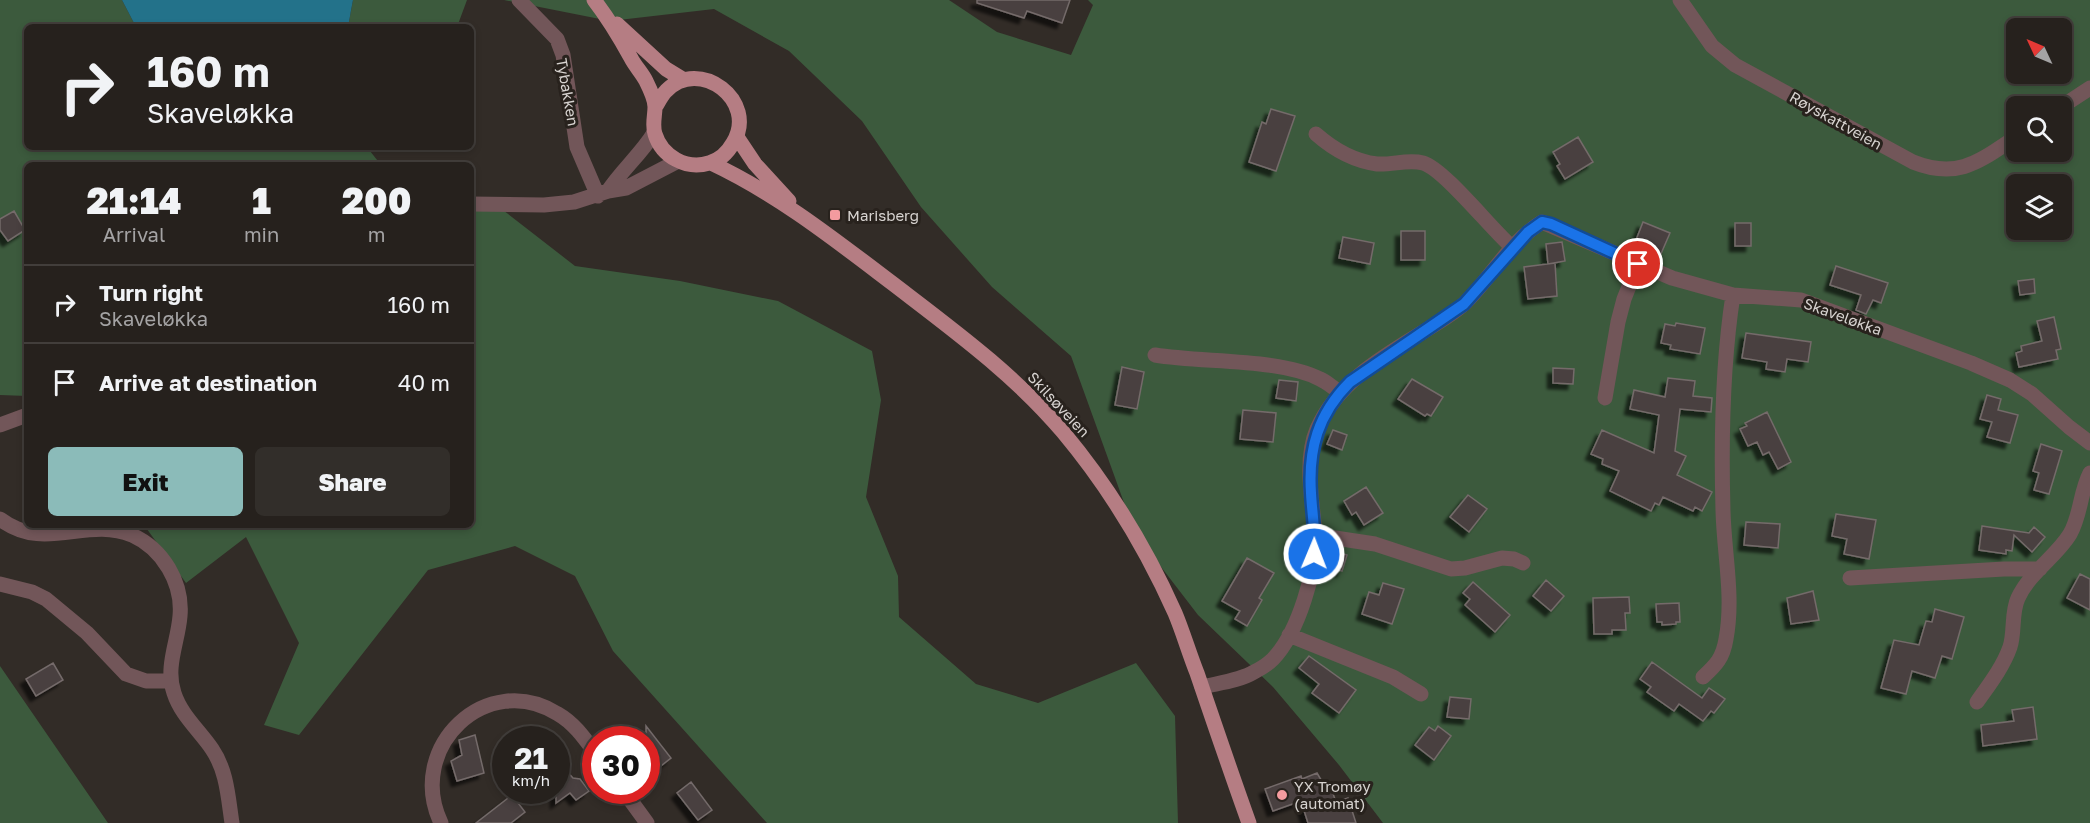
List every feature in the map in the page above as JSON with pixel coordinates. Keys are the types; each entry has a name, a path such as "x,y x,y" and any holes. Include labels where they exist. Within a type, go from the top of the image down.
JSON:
{"main road":[{"path":"598,5 666,69 684,80"},
{"path":"598,5 646,81 656,106"},
{"path":"672,164 662,149 651,139 656,106 667,90 684,80 694,78 708,80 729,93 739,113 737,137 727,153 711,163"},
{"name":"Skilsøveien","path":"737,137 755,164 804,216"},
{"name":"Skilsøveien","path":"672,164 711,163 804,216 985,355 1062,431 1110,494 1148,556 1176,615 1249,823"}],"street":[{"name":"Tybakken","path":"519,0 557,39 563,55 577,147 583,164 603,193"},
{"name":"Røyskattveien","path":"1680,0 1712,46 1735,65 1913,162 1944,171 1960,169 1980,161 2006,144"},
{"path":"2072,100 2090,88"},
{"path":"1316,134 1348,156 1378,164 1405,161 1425,163 1446,179 1513,248"},
{"path":"603,193 651,139"},
{"path":"474,204 544,205 574,202 626,188 672,164"},
{"name":"Skaveløkka","path":"1202,687 1252,674 1273,659 1289,635 1306,596 1312,573 1315,535 1311,491 1311,448 1317,428 1340,392 1399,346 1464,304 1528,232 1542,222 1672,278 1733,295 1801,300 1971,363 2010,380 2032,394 2090,443"},
{"path":"1605,398 1621,311 1638,264"},
{"path":"1703,677 1717,665 1722,654 1728,623 1729,585 1723,513 1722,404 1733,295"},
{"path":"1155,355 1270,366 1320,379 1340,392"},
{"path":"0,424 24,416"},
{"path":"1977,702 1994,679 2010,647 2017,599 2027,583 2070,535 2090,473"},
{"path":"0,519 9,526 29,533 48,535 101,528 116,530 133,536 156,552 171,572 179,593 180,616 172,656 170,681 185,716 212,749 225,773 232,823"},
{"path":"1315,535 1375,544 1451,569 1465,568 1502,558 1514,559 1522,563"},
{"path":"1850,578 2040,569"},
{"path":"0,584 32,592 46,599 87,633 126,674 146,681 170,681"},
{"path":"1289,635 1393,677 1421,694"},
{"path":"441,823 433,802 431,779 438,751 456,726 480,709 502,702 525,702 547,708 569,721 582,737"},
{"path":"633,804 647,823"}],"green space":[{"path":"0,0 122,0 134,24 24,24 24,150 372,150 370,151 379,162 24,162 24,396 0,395"},
{"path":"353,0 467,0 458,24 349,24"},
{"path":"504,0 949,0 997,32 1071,55 1093,5 1088,0 2090,0 2090,823 1383,823 1339,765 1273,687 1198,615 1135,533 1071,356 992,287 921,207 862,121 789,51 714,9 610,21"},
{"path":"474,199 494,203 575,266 680,281 778,301 872,351 881,400 866,497 898,576 899,617 976,684 1038,703 1136,663 1175,716 1178,823 767,823 613,651 575,576 515,546 428,570 299,735 264,725 299,643 246,537 186,583 146,528 474,528"},
{"path":"0,666 108,823 0,823"}],"water":[{"path":"122,0 353,0 349,24 134,24"}],"building":[{"path":"977,0 1070,0 1062,23 1027,11 1024,18 977,3"},
{"path":"1271,109 1295,116 1276,171 1249,162 1262,122 1266,124"},
{"path":"1578,137 1593,162 1565,179 1557,166 1560,164 1553,152"},
{"path":"14,211 24,231 8,241 0,230 0,219"},
{"path":"1643,222 1670,233 1660,256 1634,245"},
{"path":"1735,223 1751,223 1751,246 1735,246"},
{"path":"1401,231 1425,231 1425,260 1401,260"},
{"path":"1343,237 1374,243 1370,264 1339,258"},
{"path":"1562,242 1565,261 1548,264 1546,244"},
{"path":"1555,263 1557,296 1528,299 1524,267"},
{"path":"1836,266 1888,283 1881,303 1873,300 1866,314 1856,310 1861,295 1830,285"},
{"path":"2034,279 2035,293 2020,295 2018,281"},
{"path":"2054,317 2061,349 2056,350 2058,359 2019,367 2016,353 2022,351 2021,346 2042,341 2037,321"},
{"path":"1676,323 1705,328 1700,354 1670,349 1671,345 1661,343 1665,324 1675,326"},
{"path":"1746,333 1811,342 1808,362 1787,359 1785,372 1766,369 1767,362 1742,358"},
{"path":"1122,367 1144,372 1137,409 1115,405"},
{"path":"1553,368 1574,369 1573,384 1553,383"},
{"path":"1668,378 1695,381 1693,396 1712,398 1711,412 1680,409 1675,451 1686,456 1677,475 1712,492 1702,511 1695,507 1693,511 1663,497 1659,505 1655,503 1651,511 1610,491 1619,471 1602,464 1603,459 1591,454 1602,430 1654,453 1659,415 1630,409 1634,390 1665,397"},
{"path":"1412,379 1443,397 1431,416 1427,414 1425,416 1398,399"},
{"path":"1279,380 1298,382 1296,401 1276,398"},
{"path":"1987,395 2001,399 1998,410 2018,415 2010,443 1987,437 1992,422 1980,419"},
{"path":"1243,410 1276,413 1273,442 1240,439"},
{"path":"1767,412 1791,462 1778,469 1769,452 1763,455 1757,442 1748,446 1740,429 1747,426 1745,423"},
{"path":"1333,430 1347,435 1342,450 1327,444"},
{"path":"2041,444 2062,451 2049,494 2034,490 2039,473 2033,471"},
{"path":"1366,487 1383,513 1364,525 1356,512 1352,515 1344,501"},
{"path":"1468,495 1487,509 1469,532 1450,517"},
{"path":"1836,514 1876,520 1869,559 1844,554 1847,539 1832,536"},
{"path":"1746,522 1780,524 1778,548 1744,545"},
{"path":"1982,526 2029,533 2034,527 2045,537 2032,552 2014,535 2012,551 2006,550 2006,554 1979,550"},
{"path":"1333,551 1347,555 1342,571 1328,567"},
{"path":"1247,558 1274,573 1259,598 1262,600 1247,626 1235,619 1240,611 1222,601"},
{"path":"2080,574 2090,579 2090,610 2067,598"},
{"path":"1546,580 1564,596 1551,611 1533,596"},
{"path":"1473,582 1510,615 1495,632 1465,605 1470,599 1463,593"},
{"path":"1383,583 1404,589 1392,624 1362,614 1369,592 1379,595"},
{"path":"1813,591 1819,620 1791,624 1787,598"},
{"path":"1629,597 1630,613 1625,613 1626,630 1612,630 1612,634 1594,634 1593,598"},
{"path":"1679,603 1680,622 1662,625 1662,622 1657,622 1656,604"},
{"path":"1935,609 1964,617 1952,659 1942,656 1935,678 1912,671 1906,694 1881,688 1894,640 1919,645 1926,621 1932,622"},
{"path":"1309,656 1356,690 1339,713 1312,693 1319,684 1299,668"},
{"path":"1652,662 1702,698 1709,688 1725,699 1714,713 1711,711 1703,721 1679,704 1674,711 1647,692 1651,687 1640,679"},
{"path":"53,663 63,680 36,696 26,679"},
{"path":"1450,697 1471,699 1469,719 1447,717"},
{"path":"2033,707 2037,739 1983,746 1981,725 2014,721 2012,710"},
{"path":"1438,726 1451,736 1434,760 1415,745 1429,727 1435,731"},
{"path":"475,735 484,773 457,781 451,761 462,755 459,740"},
{"path":"660,744 671,758 660,767"},
{"path":"1317,773 1327,790 1331,788 1336,802 1348,798 1356,823 1308,823 1301,801 1273,811 1265,789 1301,776 1302,779"},
{"path":"570,775 582,782 582,796 576,800 570,793"},
{"path":"691,782 712,810 698,820 677,793"},
{"path":"500,804 519,804 525,812 511,823 476,823"}],"place":[{"name":"Marisberg","path":"835,215"},
{"name":"YX Tromøy (automat)","path":"1282,795"}],"route":[{"path":"1314,554 1311,448 1317,428 1340,392 1350,382 1399,346 1464,304 1528,232 1542,222 1638,264"}]}
